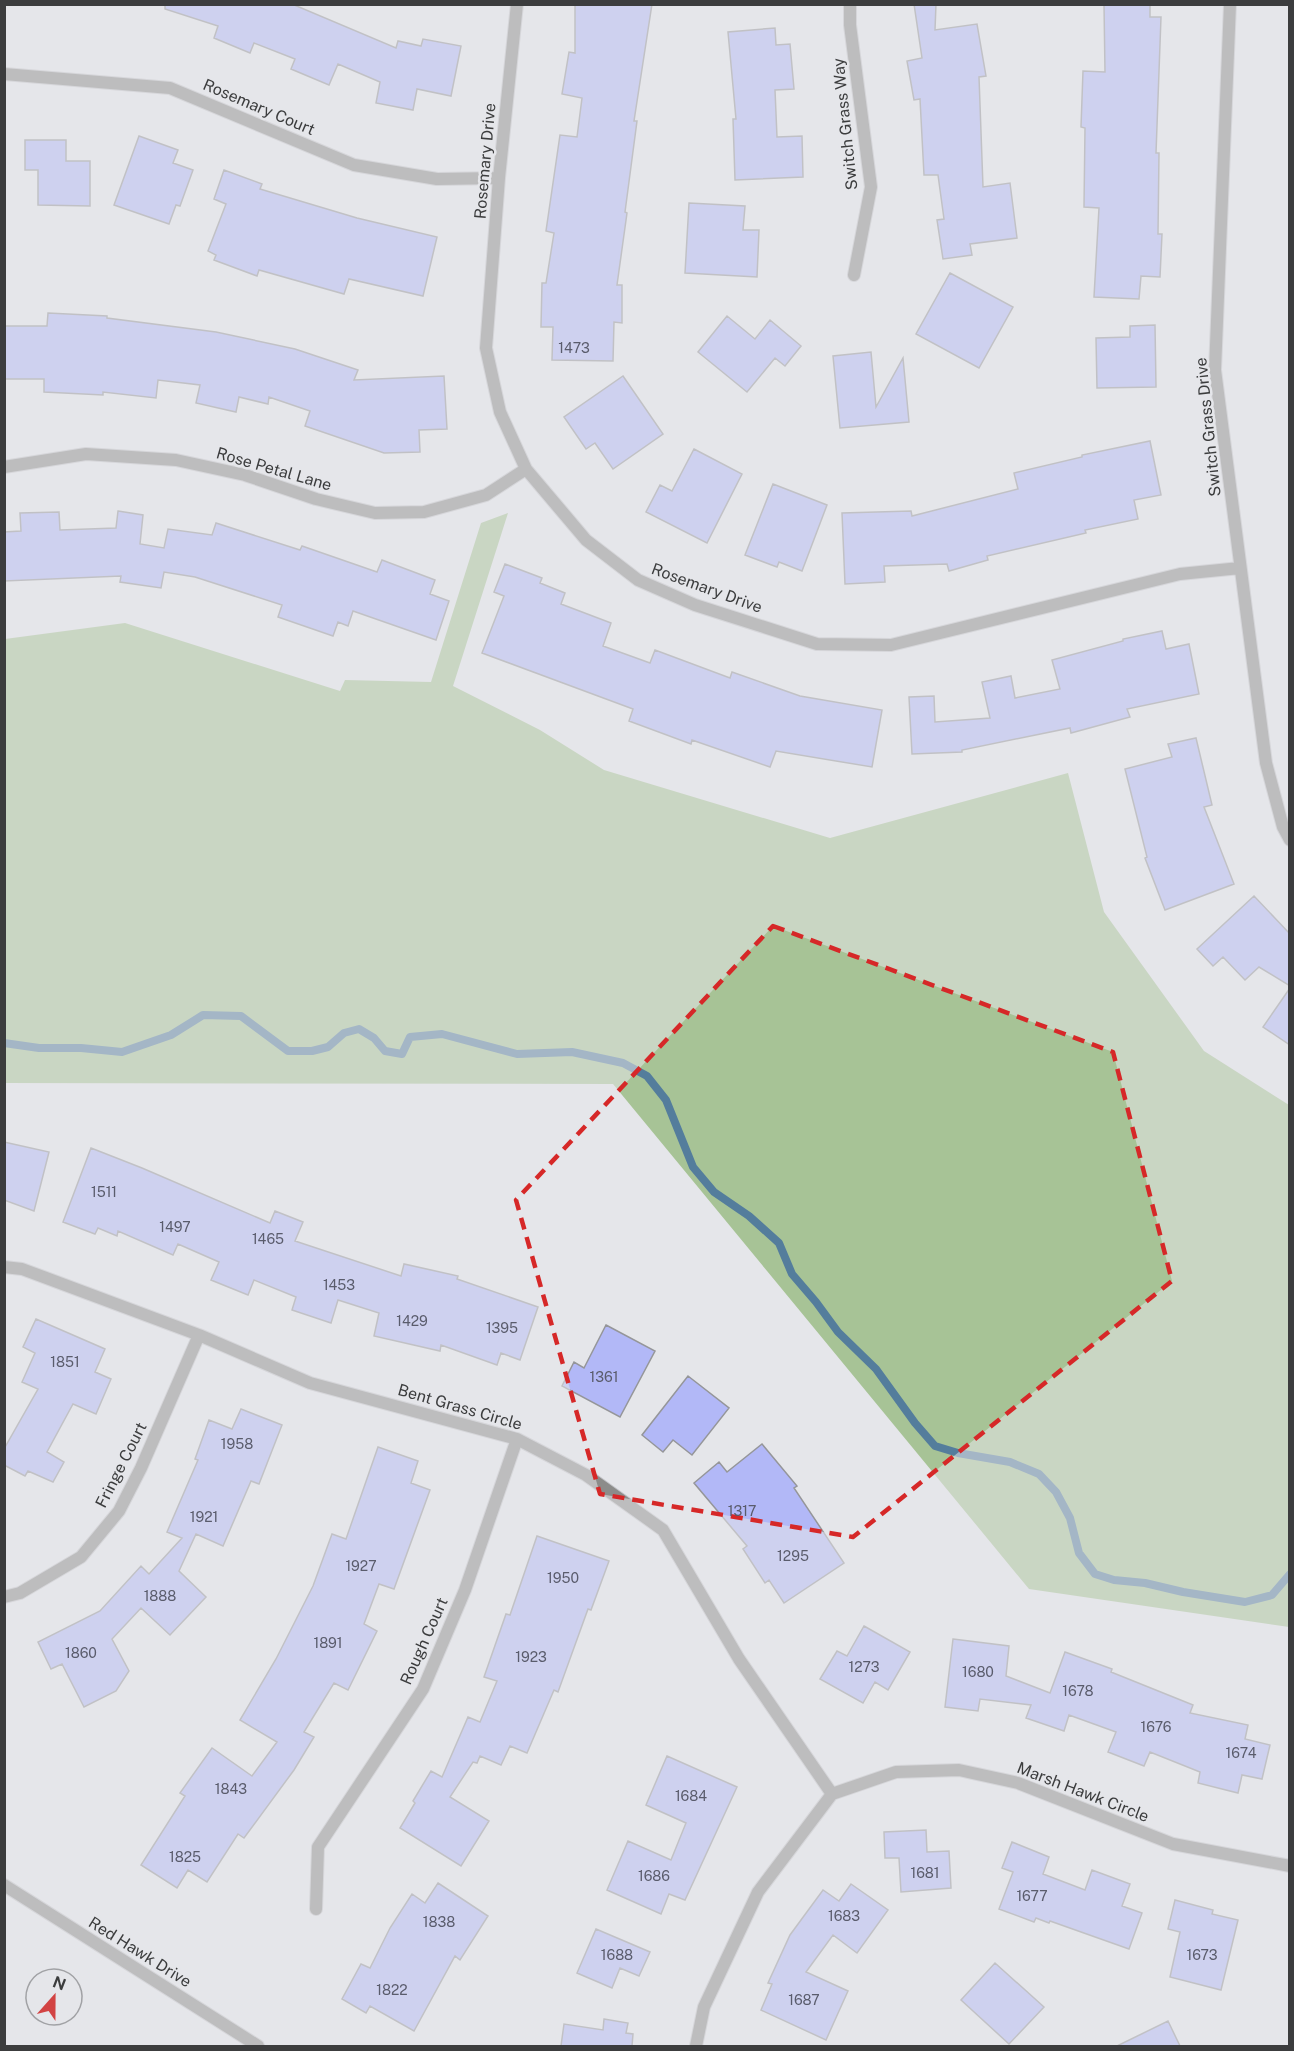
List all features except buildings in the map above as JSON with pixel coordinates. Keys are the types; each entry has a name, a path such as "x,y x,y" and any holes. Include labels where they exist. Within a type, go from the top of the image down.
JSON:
{"street":[{"name":"Rosemary Drive","path":"517,4 499,178 486,348 500,412 526,468 586,540 638,580 695,605 817,644 891,645 1180,574 1240,568"},
{"name":"Switch Grass Way","path":"850,4 850,25 871,187 854,275"},
{"name":"Switch Grass Drive","path":"1230,4 1215,370 1266,763 1283,827 1290,840"},
{"name":"Rosemary Court","path":"4,74 170,88 354,165 437,179 499,178"},
{"name":"Rose Petal Lane","path":"4,467 86,454 176,460 245,475 316,499 375,513 424,512 486,495 526,468"},
{"name":"Bent Grass Circle","path":"4,1267 22,1269 199,1335 310,1383 517,1439 586,1475 663,1530 739,1659 832,1794"},
{"name":"Fringe Court","path":"4,1597 20,1593 81,1557 119,1511 141,1468 199,1335"},
{"name":"Rough Court","path":"316,1909 318,1847 423,1689 465,1590 517,1439"},
{"name":"Marsh Hawk Circle","path":"832,1794 896,1772 959,1770 1018,1783 1173,1844 1290,1866"},
{"path":"696,2046 704,2007 758,1892 832,1794"},
{"name":"Red Hawk Drive","path":"4,1885 258,2046"}],"highlighted area":[{"path":"773,926 1113,1052 1172,1281 853,1537 600,1494 516,1200"}],"green space":[{"path":"508,513 453,686 540,730 604,770 830,838 1068,773 1104,912 1204,1051 1289,1105 1289,1627 1029,1589 613,1084 5,1083 5,639 125,623 340,691 345,680 431,682 481,523"}],"waterway":[{"path":"4,1043 39,1048 81,1048 122,1052 171,1035 203,1015 241,1016 288,1051 312,1051 328,1047 344,1033 359,1029 374,1038 385,1051 402,1054 410,1037 442,1034 517,1054 572,1052 623,1063 647,1076 666,1100 693,1167 714,1192 749,1216 779,1243 792,1274 838,1332 876,1369 915,1423 935,1446 958,1453 1010,1462 1039,1474 1056,1492 1070,1518 1079,1553 1095,1574 1114,1580 1145,1583 1245,1602 1272,1595 1290,1574"}]}
